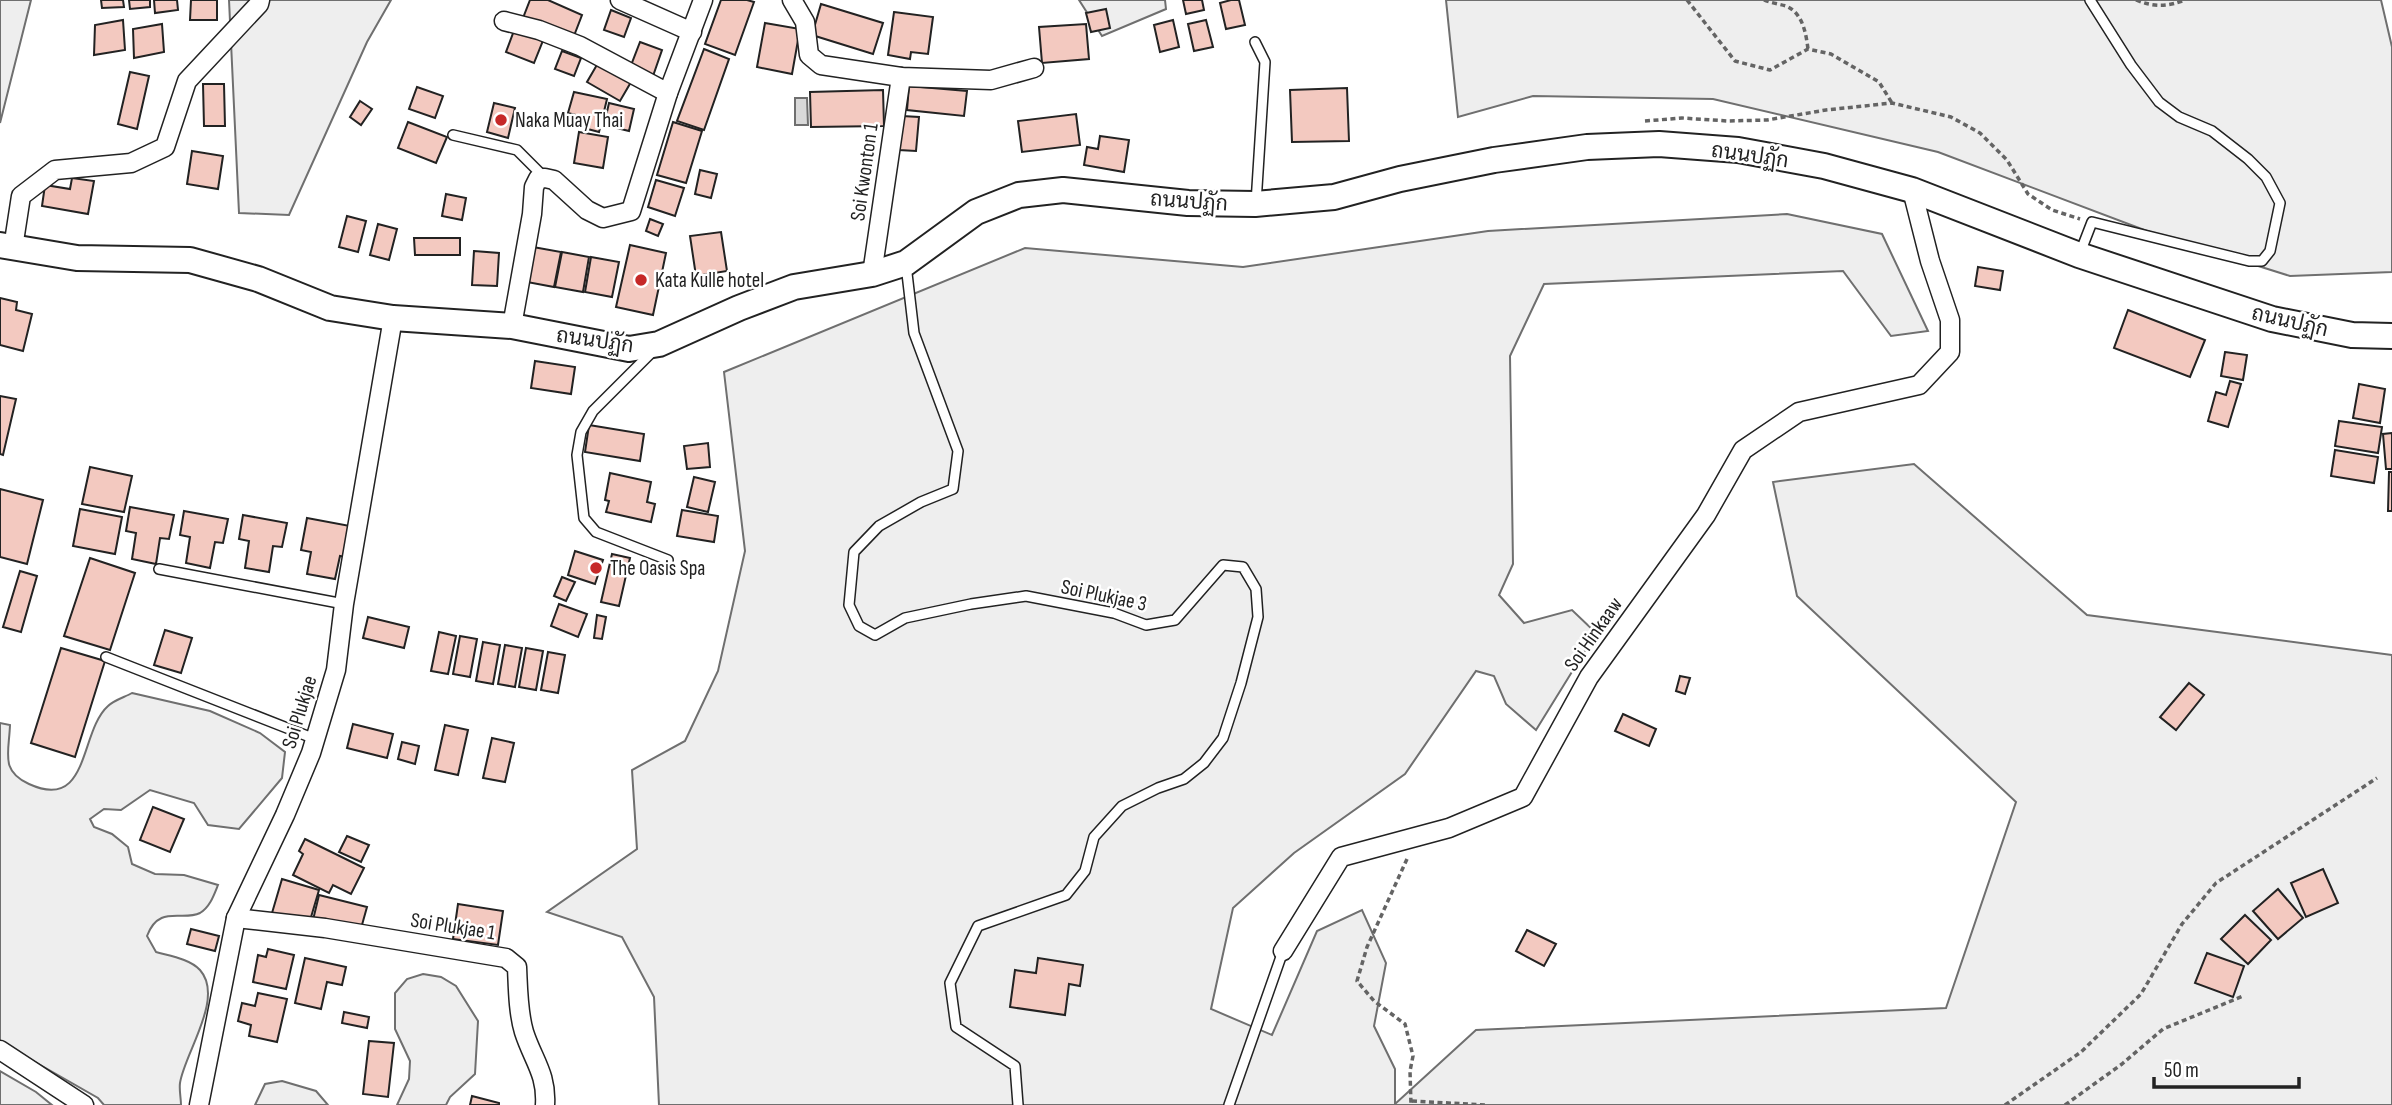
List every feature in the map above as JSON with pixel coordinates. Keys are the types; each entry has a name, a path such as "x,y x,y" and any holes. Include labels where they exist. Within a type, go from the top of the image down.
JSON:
{"main road":[{"name":"ถนนปฏัก","path":"6,246 77,258 190,260 258,279 330,308 393,318 512,326 629,349 659,345 739,308 794,287 872,274 906,263 976,212 1020,195 1063,190 1188,203 1255,204 1334,197 1399,179 1494,160 1587,147 1659,144 1738,150 1824,166 1912,190 2079,254 2272,319 2352,335 2392,336"}],"street":[{"path":"6,246 21,195 55,170 131,163 165,147 187,81 260,0"},
{"path":"620,0 692,32"},
{"path":"512,326 532,214 534,187 538,179 545,177 554,180 587,210 603,219 631,211 668,93 703,0"},
{"path":"792,0 805,22 809,55 821,65 901,77 991,80 1034,68"},
{"path":"504,21 539,30 580,46 668,93"},
{"name":"Soi Kwonton 1","path":"872,274 901,77"},
{"name":"Soi Hinkaaw","path":"1283,951 1341,858 1449,828 1523,797 1589,677 1706,515 1743,450 1798,412 1919,385 1950,352 1950,320 1930,261 1912,190"},
{"name":"Soi Plukjae","path":"199,1105 236,918 285,815 315,739 336,670 344,604 393,318"},
{"name":"Soi Plukjae 1","path":"236,918 325,928 506,958 517,967 524,1031 546,1087 545,1105"},
{"path":"0,1050 84,1105"}],"lane":[{"path":"2079,254 2092,222 2249,261 2262,261 2270,251 2280,203 2266,177 2248,159 2212,131 2179,117 2159,102 2131,65 2090,0"},
{"path":"1255,42 1265,62 1255,204"},
{"path":"453,135 517,150 545,177"},
{"name":"Soi Plukjae 3","path":"906,263 914,332 958,451 953,489 921,502 879,526 854,552 849,605 859,626 875,635 905,618 1026,596 1114,613 1146,625 1175,620 1223,565 1243,567 1256,589 1258,617 1227,727 1223,738 1204,763 1184,779 1158,788 1122,806 1094,837 1085,870 1066,895 978,926 950,983 956,1027 1015,1066 1018,1105"},
{"path":"659,345 593,411 581,432 576,455 583,518 596,532 668,561"},
{"path":"159,569 344,604"},
{"path":"106,657 315,739"},
{"name":"Soi Hinkaaw","path":"1229,1105 1283,951"}],"path":[{"path":"1687,0 1735,61 1770,70 1808,49 1831,54 1879,82 1892,103"},
{"path":"1764,0 1788,7 1799,18 1806,31 1808,49"},
{"path":"1778,5 1782,0"},
{"path":"2136,0 2151,6 2185,0"},
{"path":"1642,121 1682,118 1767,120 1892,103 1951,117 1980,133 2007,160 2028,194 2052,210 2092,222"},
{"path":"2005,1105 2081,1052 2141,994 2182,924 2216,883 2377,778"},
{"path":"1415,837 1390,900 1367,947 1357,981 1374,1001 1405,1024 1413,1056 1410,1071 1412,1103 1485,1105"},
{"path":"2064,1105 2122,1064 2163,1029 2243,996"}],"shaded area":[{"path":"0,0 31,0 0,123"},
{"path":"229,0 391,0 367,42 289,215 239,213"},
{"path":"1079,0 1165,0 1166,9 1102,36"},
{"path":"1446,0 2381,0 2392,47 2392,272 2290,276 2147,231 1938,152 1713,99 1533,96 1458,117"},
{"path":"795,98 807,98 808,125 795,125"},
{"path":"1787,214 1882,234 1928,331 1891,336 1843,271 1544,284 1510,356 1513,564 1499,595 1524,623 1572,610 1596,633 1536,730 1506,704 1494,676 1476,671 1405,774 1294,853 1233,908 1211,1009 1272,1035 1317,931 1362,910 1386,963 1374,1026 1395,1069 1395,1104 1476,1030 1946,1008 2016,802 1797,596 1773,482 1914,464 2087,615 2392,655 2392,1105 659,1105 654,997 622,937 547,912 637,849 632,770 685,741 718,671 745,551 724,372 1025,248 1243,267 1488,231"},
{"path":"132,693 210,711 260,733 285,752 282,778 239,829 208,825 194,803 150,790 121,810 104,809 90,819 94,827 112,834 128,847 132,864 155,874 184,875 218,885 209,904 200,913 164,917 152,926 147,936 156,952 191,963 200,970 206,982 206,1010 183,1071 180,1083 181,1105 104,1105 98,1098 0,1042 0,723 10,725 8,760 14,773 29,784 49,790 63,787 81,765 99,718 110,704"},
{"path":"423,974 441,977 456,986 478,1021 475,1074 450,1097 446,1105 397,1105 409,1079 410,1061 395,1029 395,993 407,979"},
{"path":"0,1071 36,1092 52,1105 0,1105"},
{"path":"282,1081 316,1091 328,1105 255,1105 265,1084"}],"building":[{"path":"101,0 123,0 124,7 102,8"},
{"path":"129,0 150,0 150,7 130,9"},
{"path":"154,0 177,0 178,10 155,13"},
{"path":"191,0 217,0 217,20 190,20"},
{"path":"530,0 548,0 582,15 572,41 523,18"},
{"path":"721,0 754,2 735,55 705,44"},
{"path":"1183,0 1202,0 1204,10 1186,14"},
{"path":"1239,0 1245,25 1226,29 1220,3"},
{"path":"821,4 883,23 873,54 812,35"},
{"path":"1106,9 1110,28 1091,32 1086,13"},
{"path":"611,10 631,18 624,37 604,30"},
{"path":"894,12 933,17 928,54 911,52 910,59 888,55"},
{"path":"123,20 125,50 94,55 95,25"},
{"path":"1173,20 1179,47 1160,52 1154,25"},
{"path":"1206,20 1213,47 1194,51 1188,24"},
{"path":"765,23 800,29 792,74 757,67"},
{"path":"162,24 164,52 134,58 133,29"},
{"path":"1086,24 1089,59 1042,63 1039,27"},
{"path":"515,28 544,38 534,63 506,52"},
{"path":"640,42 662,50 653,76 630,68"},
{"path":"704,49 729,59 704,130 677,121"},
{"path":"562,51 581,58 574,76 555,69"},
{"path":"598,63 631,82 620,101 587,82"},
{"path":"130,72 149,76 137,129 118,124"},
{"path":"203,84 224,84 225,126 204,126"},
{"path":"909,86 967,91 964,116 907,110"},
{"path":"417,87 443,96 435,118 409,109"},
{"path":"1347,88 1349,141 1292,142 1290,90"},
{"path":"883,90 884,126 811,127 810,92"},
{"path":"574,92 607,99 599,132 580,127 583,117 568,113"},
{"path":"360,101 372,109 361,125 350,117"},
{"name":"Naka Muay Thai","path":"494,103 515,108 508,138 487,132"},
{"path":"609,103 634,109 629,131 604,125"},
{"path":"1076,114 1080,145 1022,152 1018,121"},
{"path":"902,116 919,117 916,151 899,150"},
{"path":"408,122 447,137 436,163 398,148"},
{"path":"673,122 702,131 686,183 657,175"},
{"path":"579,132 608,137 603,168 574,163"},
{"path":"1100,136 1129,140 1124,172 1084,165 1087,147 1098,149"},
{"path":"192,151 223,156 218,189 187,184"},
{"path":"700,170 717,174 711,198 695,194"},
{"path":"72,178 94,181 88,214 42,206 45,185 70,189"},
{"path":"656,180 684,188 675,216 648,207"},
{"path":"446,194 466,198 462,220 442,216"},
{"path":"347,216 366,221 358,252 339,247"},
{"path":"650,219 663,224 658,236 646,231"},
{"path":"378,224 397,229 389,260 370,255"},
{"path":"721,232 727,271 696,276 690,236"},
{"path":"414,238 460,238 460,255 415,255"},
{"name":"Kata Kulle hotel","path":"630,245 666,253 653,315 616,307"},
{"path":"533,247 561,252 554,287 527,282"},
{"path":"474,251 499,253 497,286 472,285"},
{"path":"562,252 589,257 583,292 555,287"},
{"path":"591,257 619,262 612,297 585,292"},
{"path":"1978,267 2003,271 2000,290 1975,286"},
{"path":"0,298 17,302 16,310 32,314 23,351 0,345"},
{"path":"2128,310 2205,340 2190,377 2114,348"},
{"path":"2225,352 2247,355 2243,380 2221,376"},
{"path":"535,361 575,367 571,394 531,388"},
{"path":"2230,381 2241,384 2228,427 2208,421 2216,392 2226,395"},
{"path":"2359,384 2385,389 2380,423 2353,418"},
{"path":"0,396 16,399 3,455 0,454"},
{"path":"2339,421 2382,427 2378,453 2335,446"},
{"path":"589,425 644,434 640,461 585,452"},
{"path":"2392,433 2392,469 2386,469 2383,434"},
{"path":"708,443 710,467 687,469 684,446"},
{"path":"2335,450 2378,457 2374,483 2331,476"},
{"path":"90,467 132,476 124,512 82,504"},
{"path":"2389,472 2392,472 2392,511 2388,511"},
{"path":"610,473 651,482 647,502 655,504 651,522 606,512 609,501 605,500"},
{"path":"694,477 715,482 708,512 687,507"},
{"path":"0,489 43,500 27,564 0,557"},
{"path":"130,507 174,515 169,539 160,538 156,564 132,559 136,533 126,531"},
{"path":"80,509 122,517 115,554 73,546"},
{"path":"682,510 718,516 714,542 677,536"},
{"path":"184,511 228,519 223,543 215,542 210,568 186,563 190,537 180,535"},
{"path":"243,515 287,523 282,547 273,546 269,572 245,568 249,541 239,539"},
{"path":"307,518 350,526 345,557 340,556 335,579 307,574 311,552 301,550"},
{"path":"575,551 603,560 595,584 568,575"},
{"path":"612,554 630,558 619,606 601,602"},
{"path":"90,558 135,573 110,650 64,636"},
{"path":"20,571 37,576 21,632 3,627"},
{"path":"562,577 575,582 566,601 554,596"},
{"path":"559,604 587,614 578,637 551,626"},
{"path":"597,615 606,617 602,639 594,638"},
{"path":"368,617 409,627 404,648 363,638"},
{"path":"165,630 192,638 181,673 154,665"},
{"path":"439,632 456,636 448,674 431,671"},
{"path":"460,636 477,639 470,677 453,674"},
{"path":"483,642 500,645 493,684 476,681"},
{"path":"505,645 522,648 515,687 498,684"},
{"path":"61,648 105,661 75,757 31,743"},
{"path":"526,648 543,651 536,690 519,687"},
{"path":"548,652 565,655 558,693 541,690"},
{"path":"1680,676 1690,678 1685,694 1676,691"},
{"path":"2189,683 2204,695 2176,730 2160,717"},
{"path":"1623,714 1656,729 1649,746 1615,731"},
{"path":"353,724 393,734 387,758 347,748"},
{"path":"445,725 468,730 458,775 435,770"},
{"path":"492,738 514,743 505,782 483,778"},
{"path":"402,742 419,746 415,764 398,759"},
{"path":"153,807 184,819 170,852 140,840"},
{"path":"347,836 369,845 361,862 339,852"},
{"path":"305,839 364,868 351,894 333,885 329,893 293,875 303,854 299,851"},
{"path":"2323,869 2338,903 2306,917 2291,883"},
{"path":"282,879 319,890 309,924 272,913"},
{"path":"2278,889 2303,918 2278,939 2253,911"},
{"path":"319,895 367,907 360,932 313,920"},
{"path":"458,904 503,911 498,945 453,939"},
{"path":"2245,915 2271,940 2248,964 2221,939"},
{"path":"191,929 219,936 215,951 187,944"},
{"path":"1527,930 1556,944 1544,966 1516,951"},
{"path":"268,949 294,955 286,989 253,982 258,955 266,957"},
{"path":"2207,953 2244,966 2233,997 2195,983"},
{"path":"305,958 346,967 342,985 327,982 321,1009 295,1003"},
{"path":"1038,958 1083,965 1080,986 1069,984 1065,1015 1010,1007 1015,970 1036,973"},
{"path":"258,993 287,999 277,1042 249,1036 251,1025 238,1021 242,1003 255,1006"},
{"path":"344,1012 369,1017 367,1028 342,1023"},
{"path":"369,1041 394,1043 388,1097 363,1094"},
{"path":"472,1096 499,1103 499,1105 470,1105"}],"place":[{"name":"Naka Muay Thai","path":"501,120"},
{"name":"Kata Kulle hotel","path":"641,280"},
{"name":"The Oasis Spa","path":"596,568"}]}
